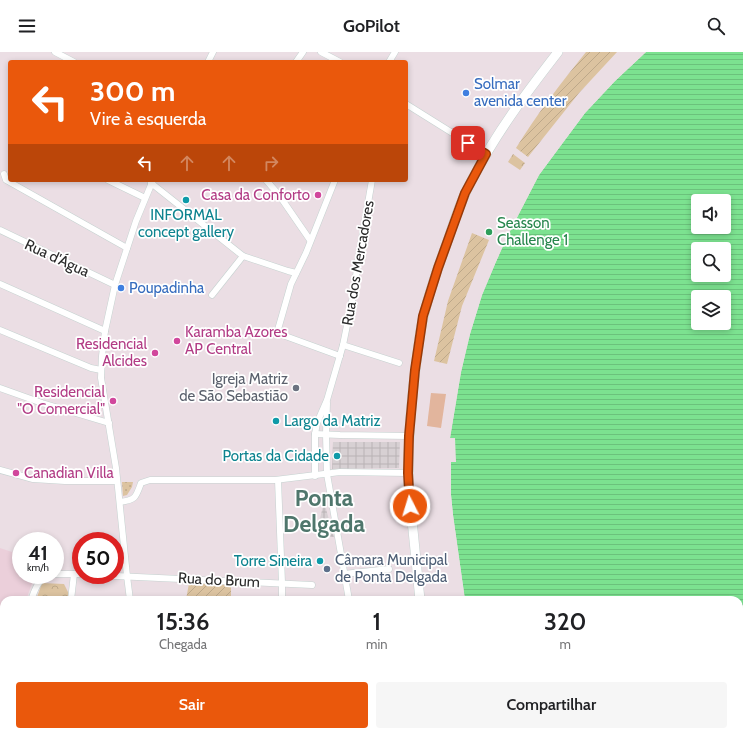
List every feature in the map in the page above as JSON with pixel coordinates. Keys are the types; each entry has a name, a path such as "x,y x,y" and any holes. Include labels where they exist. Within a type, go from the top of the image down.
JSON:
{"main road":[{"path":"420,596 408,473 409,436 415,370 423,316 438,268 465,193 486,154 513,112 558,52"}],"street":[{"path":"55,52 70,60"},
{"path":"321,52 336,60"},
{"path":"408,105 486,154"},
{"path":"2,173 8,181"},
{"path":"10,182 127,248"},
{"path":"112,182 145,198"},
{"path":"130,596 120,502 101,370 105,331 115,285 136,221 152,182"},
{"path":"153,182 243,256 288,272 296,273"},
{"path":"268,182 279,195 309,243"},
{"path":"334,182 291,284 276,333 340,356"},
{"name":"Rua dos Mercadores","path":"343,345 354,291 372,182"},
{"name":"Rua d'Água","path":"0,230 115,285"},
{"path":"212,296 243,256"},
{"path":"0,284 105,331"},
{"path":"0,330 91,368 101,370"},
{"path":"315,476 315,434 317,423 327,400 343,345 399,363"},
{"path":"0,388 42,403 109,423"},
{"path":"327,400 327,474 348,596"},
{"path":"315,434 409,436"},
{"path":"0,470 33,479 65,481 117,481"},
{"path":"120,502 133,500 141,483 150,480 278,480 347,472 408,473"},
{"path":"278,480 282,596"},
{"path":"344,574 389,569"},
{"name":"Rua do Brum","path":"124,576 312,585"},
{"path":"33,596 38,584"},
{"path":"73,596 76,584"}],"shaded area":[{"path":"646,52 743,52 743,596 464,596 451,495 451,462 456,462 455,438 450,438 461,372 470,334 482,295 507,237 539,175 585,113 615,81"},
{"path":"431,393 446,394 441,428 427,426"},
{"path":"333,442 400,442 399,468 332,469"},
{"path":"324,502 334,537 316,535"},
{"path":"0,548 12,552 12,584 32,584 27,596 0,596"}],"green space":[{"path":"586,52 617,52 579,93 528,157 516,148 532,123 567,75"},
{"path":"513,154 525,163 520,170 508,162"},
{"path":"472,233 489,240 462,306 447,364 434,361 448,301"},
{"path":"122,482 133,482 127,495 123,496"},
{"path":"189,583 231,585 231,596 187,596"},
{"path":"42,584 64,584 69,596 37,596"}],"pier":[{"path":"643,52 646,52 615,81 585,113 539,175 507,237 482,295 470,334 461,372 450,438 448,438 459,372 480,294 505,236 538,175 557,147 584,112"},
{"path":"449,462 451,462 451,495 453,515 464,596 462,596 449,495"}],"place":[{"name":"Solmar avenida center","path":"466,93"},
{"name":"Casa da Conforto","path":"318,195"},
{"name":"INFORMAL concept gallery","path":"186,200"},
{"name":"Seasson Challenge 1","path":"489,232"},
{"name":"Poupadinha","path":"121,288"},
{"name":"Karamba Azores AP Central","path":"177,341"},
{"name":"Residencial Alcides","path":"155,353"},
{"name":"Igreja Matriz de São Sebastião","path":"296,388"},
{"name":"Residencial \"O Comercial\"","path":"113,401"},
{"name":"Largo da Matriz","path":"276,421"},
{"name":"Portas da Cidade","path":"337,456"},
{"name":"Canadian Villa","path":"16,473"},
{"name":"Torre Sineira","path":"320,561"},
{"name":"Câmara Municipal de Ponta Delgada","path":"327,569"}],"district":[{"name":"Ponta Delgada","path":"324,511"}],"route":[{"path":"410,506 408,473 410,420 415,370 423,316 438,268 465,193 486,154 468,143"}]}
